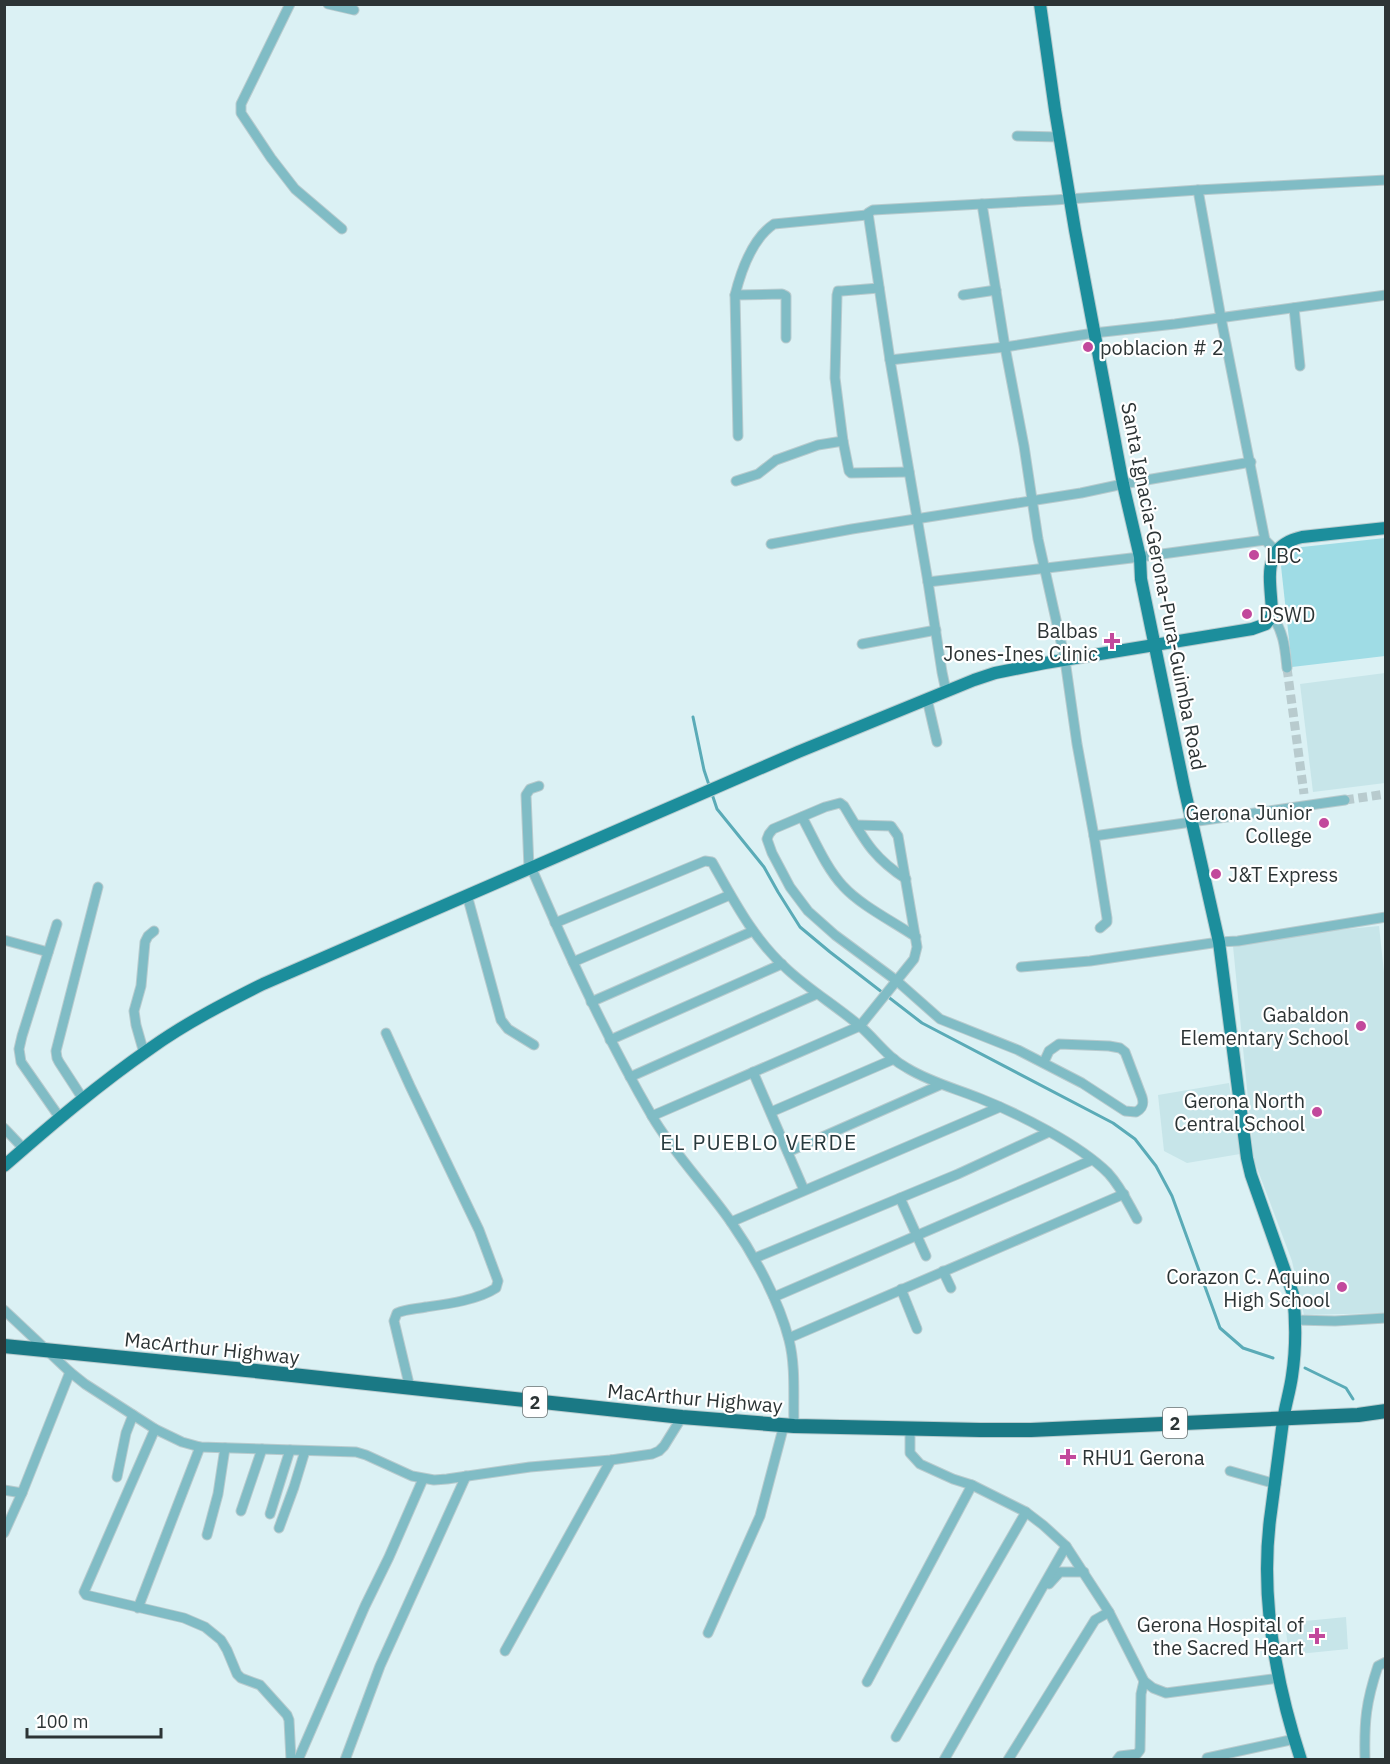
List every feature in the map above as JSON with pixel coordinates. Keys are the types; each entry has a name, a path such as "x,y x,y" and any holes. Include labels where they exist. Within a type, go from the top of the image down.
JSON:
{"highway":[{"name":"MacArthur Highway","path":"4,1346 682,1417 789,1426 1031,1430 1358,1415 1386,1411"}],"main road":[{"name":"Santa Ignacia-Gerona-Pura-Guimba Road","path":"1040,4 1069,199 1094,333 1123,484 1140,557 1141,579 1219,942 1247,1158 1293,1294 1295,1320 1292,1376 1283,1419 1267,1549 1267,1586 1279,1678 1301,1760"},
{"path":"4,1166 83,1099 144,1053 211,1011 263,984 798,752 995,673 1252,629 1266,624 1272,616 1270,563 1276,551 1287,542 1302,537 1386,528"}],"street":[{"path":"290,4 241,104 241,113 295,189 342,229"},
{"path":"328,4 354,10"},
{"path":"1017,136 1059,137"},
{"path":"738,436 735,295 741,274 756,244 774,224 867,215 873,210 1386,180"},
{"path":"1198,190 1265,540 1276,551"},
{"path":"982,204 1032,501 1065,660 1077,744 1094,836 1107,918 1107,922 1100,928"},
{"path":"867,215 946,691"},
{"path":"879,288 838,291 837,295 836,378 843,441 851,473 909,472"},
{"path":"963,295 996,290"},
{"path":"735,295 782,294 786,296 786,338"},
{"path":"890,360 1005,347 1094,333 1386,295"},
{"path":"1293,308 1300,366"},
{"path":"736,481 759,474 776,460 818,445 843,441"},
{"path":"771,544 1251,462"},
{"path":"928,582 1265,540"},
{"path":"1272,616 1279,625 1282,635 1287,668"},
{"path":"862,644 936,630"},
{"path":"927,699 937,741"},
{"path":"538,786 530,789 526,795 530,868 591,1002 652,1116 731,1221 755,1258 774,1297 792,1352 789,1426 760,1515 708,1633"},
{"path":"1304,794 1306,805"},
{"path":"1094,836 1345,800"},
{"path":"906,879 874,853 840,803 835,803 773,829 767,839 772,854 790,887 807,911 894,985 943,1021 1005,1044 1044,1062 1125,1111 1136,1112 1141,1108 1142,1097 1125,1052 1120,1048 1059,1044 1051,1048 1044,1062"},
{"path":"802,817 844,888 916,937"},
{"path":"652,1116 860,1026 916,956 916,937 898,836 895,830 887,825 856,825"},
{"path":"555,923 705,861 712,862 753,931 782,964 860,1026 894,1059 940,1085 1000,1107 1049,1132 1092,1160 1107,1173 1124,1194 1137,1219"},
{"path":"83,1099 59,1062 56,1050 98,887"},
{"path":"467,895 501,1020 508,1029 534,1046"},
{"path":"573,962 730,895"},
{"path":"1021,967 1090,961 1219,942 1257,939 1386,917"},
{"path":"57,924 22,1036 19,1056 60,1118"},
{"path":"144,1053 134,1011 141,986 145,942 154,931"},
{"path":"591,1002 753,931"},
{"path":"4,940 48,952"},
{"path":"610,1040 782,964"},
{"path":"630,1077 817,994"},
{"path":"386,1032 479,1230 498,1281 496,1288 480,1295 397,1313 394,1321 410,1388"},
{"path":"771,1112 894,1059"},
{"path":"753,1072 804,1190"},
{"path":"788,1152 940,1085"},
{"path":"731,1221 1000,1107"},
{"path":"4,1128 24,1149"},
{"path":"755,1258 958,1174 1049,1132"},
{"path":"774,1297 1092,1160"},
{"path":"789,1338 1124,1194"},
{"path":"900,1198 926,1256"},
{"path":"944,1271 951,1288"},
{"path":"902,1289 917,1329"},
{"path":"4,1310 70,1372 155,1429 182,1442 200,1447 356,1452 397,1470 423,1479 435,1480 652,1454 659,1451 682,1417"},
{"path":"1295,1320 1335,1321 1386,1318"},
{"path":"4,1533 70,1372"},
{"path":"117,1477 126,1433 133,1415"},
{"path":"155,1429 84,1592 86,1595 192,1620 214,1633 227,1650 237,1674 241,1678 260,1685 287,1715 291,1760"},
{"path":"910,1429 910,1453 921,1464 972,1485 1026,1512 1066,1546 1109,1612 1144,1682 1166,1693 1279,1678"},
{"path":"138,1608 200,1447"},
{"path":"207,1535 221,1478 225,1448"},
{"path":"241,1511 262,1449"},
{"path":"270,1514 290,1450"},
{"path":"279,1528 305,1451"},
{"path":"505,1651 611,1460"},
{"path":"1230,1471 1276,1484"},
{"path":"345,1760 380,1666 466,1476"},
{"path":"298,1760 423,1479"},
{"path":"867,1682 972,1485"},
{"path":"4,1490 22,1493"},
{"path":"896,1737 1026,1512"},
{"path":"944,1760 1066,1546"},
{"path":"1041,1592 1060,1572 1084,1572"},
{"path":"1008,1760 1095,1620 1109,1612"},
{"path":"1365,1760 1365,1711 1369,1692 1378,1666 1386,1662"},
{"path":"1117,1760 1120,1756 1137,1754 1140,1750 1141,1694 1144,1682"},
{"path":"1207,1758 1228,1756 1295,1739"}],"shaded area":[{"path":"1385,538 1385,656 1292,667 1281,566 1293,548"},
{"path":"1385,673 1385,783 1313,792 1300,684"},
{"name":"Gerona North Central School","path":"1379,926 1386,991 1385,1313 1304,1315 1292,1261 1254,1160 1233,946 1327,931"},
{"path":"1229,1083 1240,1154 1187,1163 1164,1151 1158,1095"},
{"name":"Gerona Hospital of the Sacred Heart","path":"1346,1617 1348,1649 1289,1655 1285,1623"}],"waterway":[{"path":"693,717 710,788"},
{"path":"712,794 717,809 764,867 800,927 830,952 922,1023 1113,1123 1135,1139 1156,1166 1172,1196 1220,1328 1243,1348 1273,1358"},
{"path":"1305,1368 1346,1388 1353,1399"}],"tunnel":[{"path":"1287,668 1304,794"},
{"path":"1345,800 1386,794"}],"place":[{"name":"poblacion # 2","path":"1088,347"},
{"name":"LBC","path":"1254,555"},
{"name":"DSWD","path":"1247,614"},
{"name":"Balbas Jones-Ines Clinic","path":"1112,641"},
{"name":"Gerona Junior College","path":"1324,823"},
{"name":"J&T Express","path":"1216,874"},
{"name":"Gabaldon Elementary School","path":"1361,1026"},
{"name":"Gerona North Central School","path":"1317,1112"},
{"name":"Corazon C. Aquino High School","path":"1342,1287"},
{"name":"RHU1 Gerona","path":"1068,1457"},
{"name":"Gerona Hospital of the Sacred Heart","path":"1317,1636"}],"district":[{"name":"EL PUEBLO VERDE","path":"759,1142"}]}
